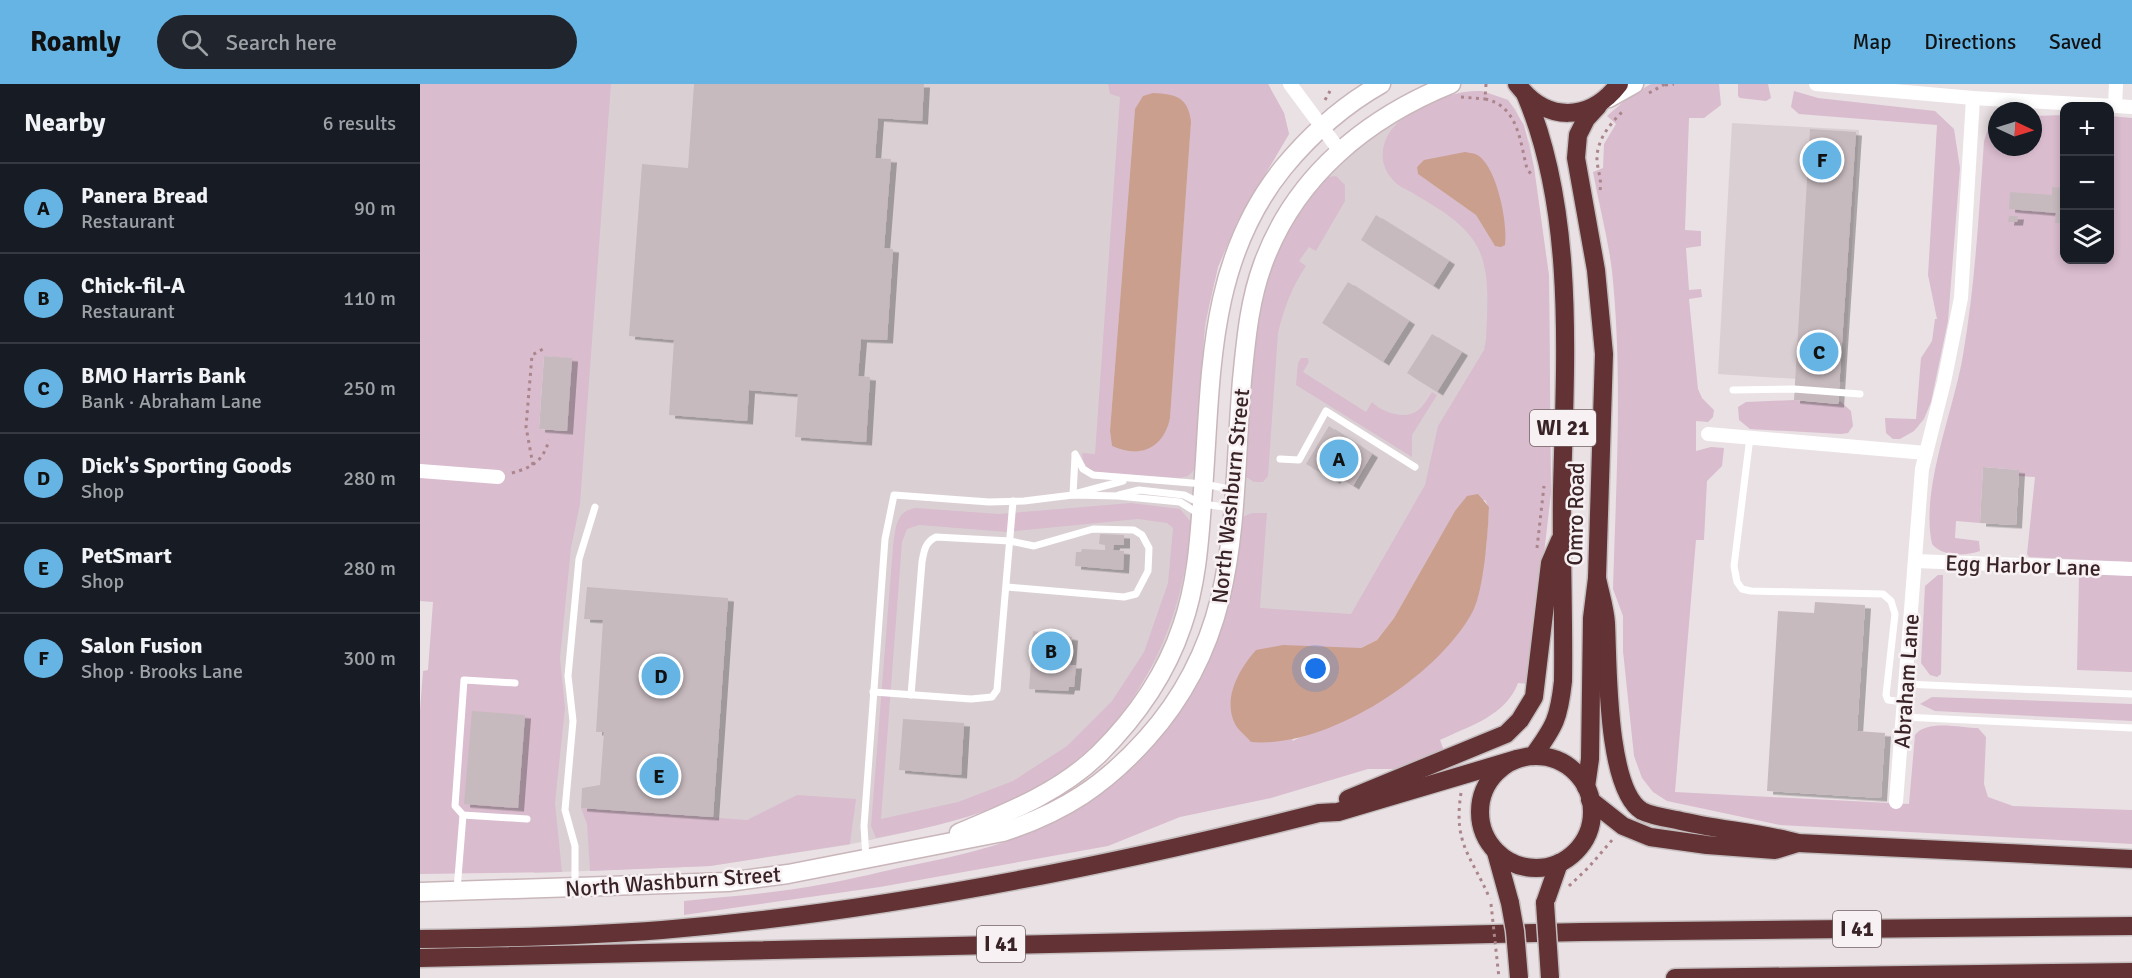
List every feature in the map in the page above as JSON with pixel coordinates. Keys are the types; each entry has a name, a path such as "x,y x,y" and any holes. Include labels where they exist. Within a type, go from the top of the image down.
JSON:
{"highway":[{"path":"1521,90 1541,107 1560,113 1580,112 1609,96"},
{"name":"Omro Road","path":"1521,90 1545,159 1562,278 1565,362 1562,536 1564,606 1560,710 1555,726 1525,758"},
{"name":"Omro Road","path":"1588,794 1592,618 1598,578 1604,354 1602,314 1576,158 1578,135 1586,119 1609,96"},
{"path":"420,939 569,936 769,919 1156,854 1319,813 1506,734 1520,720 1534,697 1550,563 1562,536"},
{"path":"1598,578 1606,620 1610,703 1619,775 1632,802 1651,814 1714,829 1776,837 1798,843 2132,860"},
{"path":"1319,813 1338,812 1525,758 1549,758 1564,764 1577,774 1588,794 1623,826 1650,837 1707,845 1775,850 1798,843"},
{"path":"1525,758 1503,766 1491,778 1480,807 1481,824 1486,839 1496,852 1519,866 1546,867 1559,863 1582,843 1589,829 1588,794"},
{"path":"1496,852 1510,903 1519,978"},
{"path":"1551,978 1545,903 1559,863"},
{"name":"I 41","path":"420,958 1582,932 2132,926"},
{"name":"I 41","path":"1675,978 2132,972"}],"street":[{"path":"1290,84 1339,150"},
{"name":"North Washburn Street","path":"924,847 1019,807 1056,788 1099,754 1155,684 1170,658 1182,627 1196,573 1215,329 1233,254 1246,224 1264,195 1304,142 1342,108 1381,84"},
{"name":"North Washburn Street","path":"420,892 575,889 728,882 788,874 1003,832 1038,820 1077,800 1102,783 1130,757 1179,698 1204,651 1222,600 1248,325 1256,287 1273,240 1292,207 1339,150 1388,114 1451,84"},
{"path":"1816,84 1973,98 2132,107"},
{"path":"2115,106 2116,84"},
{"name":"Omro Road","path":"1609,96 1638,90"},
{"name":"Abraham Lane","path":"1896,802 1926,453 1944,382 1961,298 1973,98"},
{"path":"1708,434 1926,453"},
{"path":"420,471 498,477"},
{"name":"Egg Harbor Lane","path":"1915,561 2132,569"}],"lane":[{"path":"1733,390 1794,389 1860,394"},
{"path":"1280,459 1299,459 1326,411 1415,467"},
{"path":"1750,436 1734,567 1737,582 1743,590 1750,591 1883,594 1891,601 1895,614 1886,695 1888,700 1904,702"},
{"path":"1073,495 1076,454 1083,469 1093,475 1204,484 1233,499"},
{"path":"1073,495 1103,485 1133,479"},
{"path":"1118,496 1139,489 1184,495 1202,510"},
{"path":"866,859 864,826 873,692 885,539 894,495 1013,501 1073,495 1118,496 1180,502 1202,510 1233,499"},
{"path":"873,692 971,699 992,697 997,690 1013,501"},
{"path":"575,889 575,846 565,810 573,721 568,676 579,559 595,507"},
{"path":"911,695 926,545 936,537 1034,546 1093,529 1134,530 1142,535 1149,548 1148,571 1136,594 1124,597 1007,587"},
{"path":"515,682 464,680 455,806 464,815 527,819"},
{"path":"1905,684 2132,694"},
{"path":"1903,717 2132,728"},
{"path":"457,891 464,815"}],"path":[{"path":"1485,99 1486,84"},
{"path":"1638,90 1674,84"},
{"path":"1319,105 1327,99 1330,91"},
{"path":"1465,99 1485,99 1500,103 1510,113 1527,169"},
{"path":"1601,186 1597,159 1600,143 1604,133 1629,106"},
{"path":"1594,140 1600,143"},
{"path":"533,465 526,427 532,355 545,348"},
{"path":"498,477 533,465 544,456 549,440"},
{"path":"1536,558 1544,485"},
{"path":"1461,790 1458,822 1461,842 1491,904 1499,978"},
{"path":"1567,888 1617,835"}],"shaded area":[{"path":"420,84 611,84 580,504 571,548 560,658 565,708 555,803 562,872 420,874 420,711 423,671 428,670 433,602 420,601","holes":["544,356 572,359 566,431 539,429"]},
{"path":"589,84 1268,84 1284,113 1289,134 1237,222 1218,267 1203,345 1191,532 1175,615 1160,654 1126,709 1094,745 1054,776 994,808 921,829 847,845 710,866 534,873"},
{"path":"1108,84 1268,84 1284,113 1289,134 1237,222 1218,267 1205,324 1195,469 1188,476 1180,478 1096,472 1086,465 1082,457 1082,453 1095,454 1120,97 1110,94","holes":["1135,109 1191,122 1170,418 1162,437 1149,448 1141,451 1122,450 1112,446 1110,431"]},
{"path":"1651,84 1719,84 1721,105 1704,118 1689,118 1685,230 1701,231 1701,246 1686,248 1689,290 1701,289 1702,297 1689,299 1698,389 1702,398 1714,410 1713,417 1708,422 1696,421 1696,451 1711,447 1724,448 1722,466 1707,481 1704,540 1696,540 1675,792 1909,804 1915,735 1920,730 1936,726 1978,728 1986,737 1984,784 1988,797 2013,806 2132,810 2132,844 1780,825 1667,801 1653,792 1642,778 1634,756 1623,651 1623,616 1613,589 1618,430 1617,350 1612,271 1593,172 1603,168 1604,144 1616,124 1607,116 1630,96"},
{"path":"1738,84 1768,84 1771,98 1766,101 1740,98"},
{"path":"1472,91 1482,91 1508,100 1524,125 1534,167 1549,276 1551,493 1529,684 1518,683 1505,704 1496,712 1440,740 1444,751 1402,769 1368,769 1271,798 1180,817 1108,846 880,887 684,915 684,901 772,892 835,882 996,845 1044,827 1080,808 1142,757 1168,727 1191,694 1224,620 1234,581 1240,518 1252,513 1267,513 1260,608 1351,614 1425,485 1438,426 1484,350 1486,339 1487,281 1478,248 1473,239 1451,217 1395,182 1387,173 1384,165 1383,148 1394,126 1409,114 1439,99","holes":["1417,166 1488,170 1492,177 1495,246 1476,215 1418,174","1485,500 1489,508 1486,551 1367,709 1292,741 1337,649 1361,648 1377,640 1394,618 1455,511"]},
{"path":"1482,91 1508,100 1516,110 1530,144 1549,276 1550,401 1361,637 1221,630 1235,579 1250,377 1327,177 1357,147 1409,113 1462,92"},
{"path":"1794,91 1818,98 1935,111 1954,129 1960,168 1948,321 1931,402 1924,419 1914,431 1900,439 1893,439 1886,433 1885,418 1916,419 1921,358 1932,341 1935,319 1937,319 1928,275 1937,125 1799,114 1791,107"},
{"path":"1153,93 1180,98 1187,107 1191,122 1170,418 1162,437 1156,443 1141,451 1132,451 1112,446 1110,431 1135,109 1143,96"},
{"path":"2060,115 2060,264 2114,264 2114,116 2132,118 2132,562 2029,557 2027,554 2035,477 2018,476 2018,470 1983,467 1980,523 1956,521 1955,538 1979,541 1980,551 1968,554 1948,553 1932,544 1930,522 1934,475 1959,377 1971,302 1984,141 1988,129 1988,156 2042,156 2042,116"},
{"path":"1732,123 1859,130 1844,382 1718,374"},
{"path":"1465,152 1479,156 1491,172 1496,184 1505,224 1505,245 1501,247 1495,246 1476,215 1418,174 1417,167 1424,160"},
{"path":"1336,176 1345,185 1345,201 1316,251 1309,247 1299,261 1306,266 1293,290 1280,324 1268,476 1263,482 1254,482 1243,475 1251,354 1265,283 1276,254 1299,214 1327,177"},
{"path":"1301,358 1308,358 1309,362 1303,372 1366,412 1372,402 1393,414 1412,414 1421,407 1432,392 1437,395 1412,435 1412,457 1296,385 1298,363"},
{"path":"1794,400 1838,404 1840,401 1851,411 1853,426 1848,433 1841,434 1750,429 1739,420 1738,407 1746,402"},
{"path":"1478,494 1489,507 1483,575 1473,611 1456,636 1434,660 1407,683 1377,704 1345,721 1312,734 1281,741 1251,742 1235,724 1231,704 1239,674 1256,650 1283,645 1361,648 1377,640 1394,618 1455,511 1467,496"},
{"path":"1131,503 1180,509 1191,522 1185,568 1174,613 1157,655 1136,694 1108,729 1076,760 1039,786 996,807 922,829 876,838 871,826 893,546 898,521 904,513 916,508 999,514","holes":["1138,519 1167,523 1173,528 1168,583 1144,652 1112,701 1067,746 1013,781 958,802 881,819 902,542 907,529 919,525 1007,532"]},
{"path":"2082,573 2132,576 2132,672 2077,670 2079,575"},
{"path":"1938,575 1943,575 1941,674 1937,677 1930,675 1921,663 1925,586"},
{"path":"1932,697 2132,704 2132,721 1935,711 1920,704"},
{"path":"797,795 856,799 850,844 710,866 590,871 587,824 581,808 747,820"}],"building":[{"path":"694,84 924,84 922,121 878,118 875,158 891,159 884,248 893,249 887,340 861,339 858,376 870,377 866,442 795,437 798,394 749,390 747,421 669,415 674,340 629,336 642,164 688,168"},
{"path":"1810,129 1856,132 1838,404 1794,400"},
{"path":"2052,187 2060,188 2060,223 2055,223 2056,213 2009,209 2010,192 2052,195"},
{"path":"1376,215 1449,261 1433,286 1361,240"},
{"path":"2009,216 2018,216 2017,222 2008,222"},
{"path":"1348,282 1409,321 1383,362 1322,323"},
{"path":"1432,334 1462,352 1437,392 1407,373"},
{"path":"544,356 572,358 567,431 539,429"},
{"path":"1329,426 1372,454 1353,486 1337,476 1334,480 1306,464"},
{"path":"1983,467 2019,470 2016,525 1980,523"},
{"path":"1100,534 1124,535 1124,545 1114,545 1113,550 1124,551 1123,570 1075,566 1076,552 1081,552 1082,549 1105,550 1105,545 1099,544"},
{"path":"587,587 728,598 713,817 581,808 582,788 600,785 604,732 596,732 603,620 584,619"},
{"path":"1815,602 1865,605 1857,731 1885,733 1881,798 1767,791 1778,611 1814,613"},
{"path":"1033,631 1072,637 1070,665 1076,665 1074,687 1069,687 1068,691 1029,689"},
{"path":"472,711 525,715 518,808 464,804"},
{"path":"903,719 964,723 961,775 899,770"}],"place":[{"name":"Salon Fusion","path":"1822,160"},
{"name":"BMO Harris Bank","path":"1819,352"},
{"name":"Panera Bread","path":"1339,459"},
{"name":"Chick-fil-A","path":"1051,651"},
{"name":"Dick's Sporting Goods","path":"661,676"},
{"name":"PetSmart","path":"659,776"}]}
